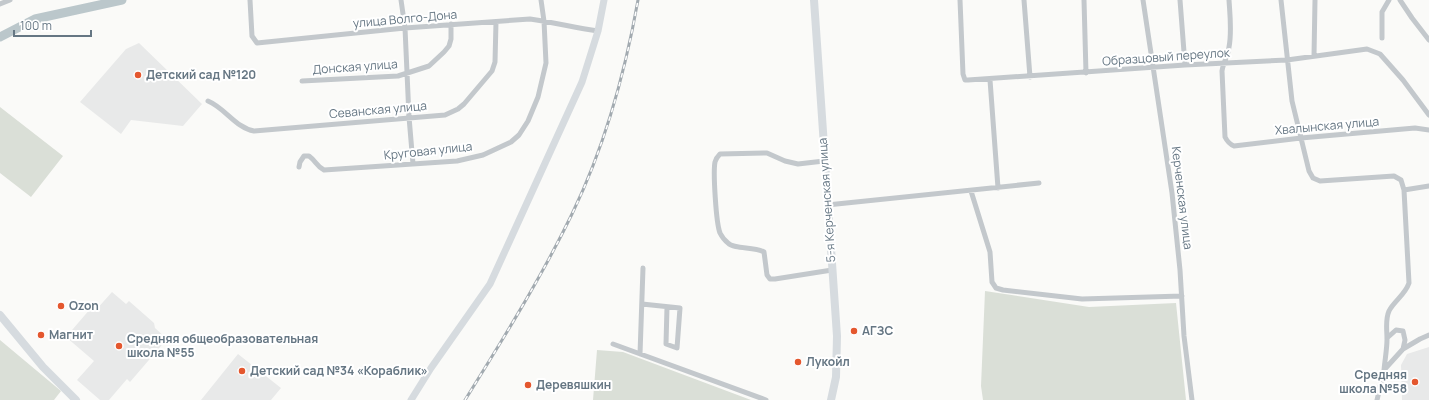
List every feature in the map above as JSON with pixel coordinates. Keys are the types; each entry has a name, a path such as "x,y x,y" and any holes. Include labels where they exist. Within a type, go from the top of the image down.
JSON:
{"main road":[{"name":"5-я Керченская улица","path":"814,0 837,357 836,377 831,400"},
{"path":"0,315 43,367 76,400"}],"street":[{"path":"0,4 10,0"},
{"name":"улица Волго-Дона","path":"250,0 252,36 257,43 405,28 530,19 598,31"},
{"path":"401,0 405,28 409,117 413,164"},
{"name":"Круговая улица","path":"299,167 304,156 313,158 318,167 324,170 457,161 477,156 511,142 519,135 528,121 535,103 546,63 544,21 541,0"},
{"path":"411,400 431,368 490,284 582,82 598,31 604,0"},
{"name":"Образцовый переулок","path":"960,0 963,74 965,80 990,80 1185,65 1287,60 1368,49 1380,54 1403,80 1429,115"},
{"path":"1024,0 1030,77"},
{"path":"1084,0 1086,73"},
{"name":"Керченская улица","path":"1143,0 1172,193 1182,296 1184,336 1192,400"},
{"path":"1180,0 1185,65"},
{"path":"1223,63 1227,55 1231,35 1229,0"},
{"path":"1281,0 1292,101 1309,172 1313,178 1320,181 1394,176 1401,180 1404,190 1409,283 1408,288 1390,310 1386,328 1387,338 1384,370 1377,400"},
{"path":"1314,56 1315,0"},
{"path":"1382,38 1382,12 1389,0"},
{"path":"1400,0 1429,40"},
{"name":"Севанская улица","path":"208,101 215,104 247,130 254,131 445,115 458,109 464,104 495,66 496,22"},
{"name":"Донская улица","path":"302,81 398,76 429,66 444,52 451,40 451,24"},
{"name":"Хвалынская улица","path":"1223,63 1222,71 1225,137 1228,142 1234,146 1301,138 1415,128 1429,130"},
{"path":"990,80 998,188"},
{"path":"824,161 798,164 785,161 767,153 720,154 715,163 716,196 719,230 724,240 730,245 764,252 767,275 770,279 832,270"},
{"path":"827,206 1039,183"},
{"path":"1404,190 1429,186"},
{"path":"971,191 990,252 992,282 996,288 1082,299 1182,296"},
{"path":"640,354 643,268"},
{"path":"642,304 680,308 677,348 666,344 667,307"},
{"path":"1387,338 1396,330 1403,331 1405,340 1403,349"},
{"path":"1384,370 1403,349 1429,335"},
{"path":"613,344 766,400"}],"shaded area":[{"name":"Детский сад №120","path":"139,43 202,104 183,126 131,120 121,134 80,102 126,49"},
{"path":"0,107 63,156 31,197 0,173"},
{"path":"985,291 1089,307 1176,303 1186,400 983,400 981,386"},
{"name":"Средняя общеобразовательная школа №55","path":"112,292 126,304 129,301 154,323 155,328 167,339 130,382 127,379 109,400 100,400 77,380 94,361 66,337 91,308 95,311"},
{"path":"0,340 61,391 54,400 0,400"},
{"name":"Средняя школа №58","path":"1429,347 1429,400 1402,400 1401,365 1407,354"},
{"path":"597,350 623,352 751,400 593,400"},
{"name":"Детский сад №34 «Кораблик»","path":"238,354 281,388 271,400 201,400"}],"waterway":[{"path":"0,37 35,19 122,0"}],"railway":[{"path":"465,400 535,285 584,188 604,136 620,82 638,0"}],"place":[{"name":"Детский сад №120","path":"138,75"},
{"name":"Ozon","path":"61,306"},
{"name":"АГЗС","path":"854,331"},
{"name":"Магнит","path":"41,335"},
{"name":"Средняя общеобразовательная школа №55","path":"119,346"},
{"name":"Лукойл","path":"798,362"},
{"name":"Детский сад №34 «Кораблик»","path":"242,371"},
{"name":"Средняя школа №58","path":"1415,382"},
{"name":"Деревяшкин","path":"528,385"}]}
